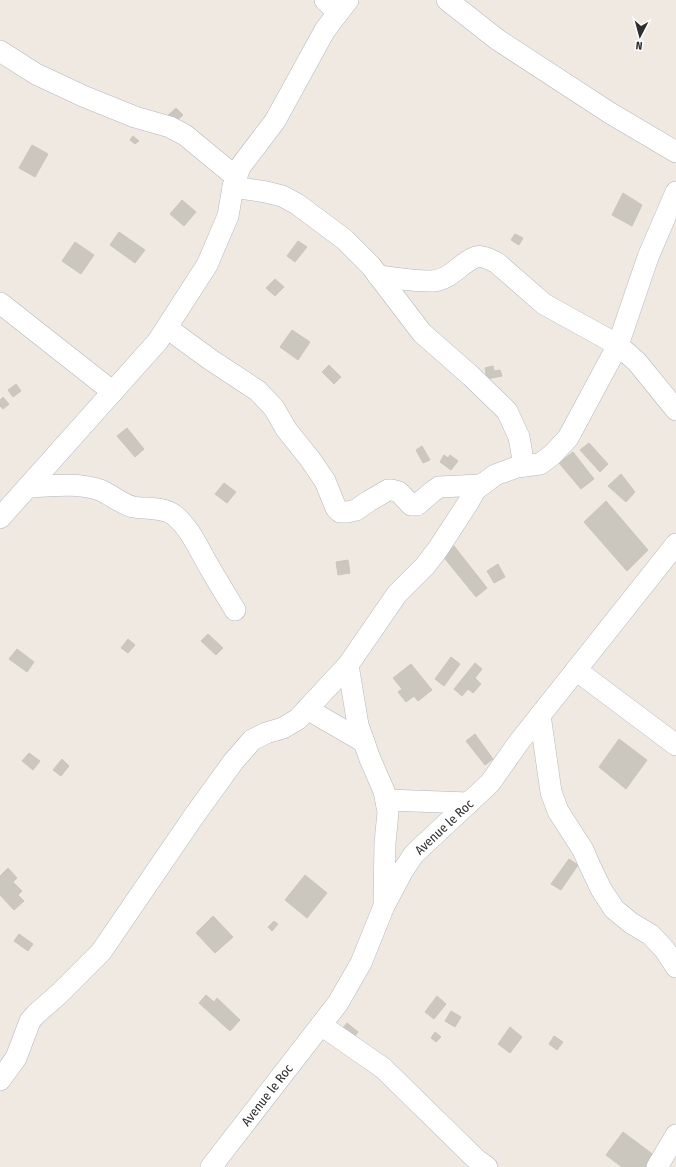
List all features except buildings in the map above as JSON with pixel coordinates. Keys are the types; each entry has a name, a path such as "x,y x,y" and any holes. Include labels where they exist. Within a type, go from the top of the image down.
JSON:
{"street":[{"path":"447,0 498,40 610,113 676,152"},
{"path":"0,518 158,341 167,328 207,265 228,216 235,182 240,167 275,121 325,30 337,4"},
{"path":"0,51 36,74 83,96 185,135 235,182 282,196 297,204 344,238 370,266 422,333 471,376 507,411 519,437 524,466"},
{"path":"1,1076 16,1058 30,1021 101,952 185,829 233,762 252,740 266,733 283,728 298,719 348,665 397,594 425,566 438,549 475,490 480,485 495,474 524,466 540,464 552,455 568,438 618,345 648,257 676,192"},
{"path":"378,276 435,281 447,277 477,257 488,258 497,263 544,304 618,345 638,362 676,410"},
{"path":"0,303 113,392"},
{"path":"167,328 211,360 258,391 274,408 286,429 310,459 325,481 336,508 340,512 356,510 388,490 399,492 411,505 414,506 439,487 480,485"},
{"path":"28,487 69,485 88,487 102,491 120,502 132,507 158,510 173,514 182,522 192,537 235,610"},
{"name":"Avenue le Roc","path":"211,1167 338,1003 361,963 384,906 402,872 414,854 490,783 518,742 676,544"},
{"path":"348,665 358,724 370,759 384,791 388,812 385,843 384,906"},
{"path":"576,670 676,746"},
{"path":"307,709 364,742"},
{"path":"540,715 551,792 558,811 583,850 601,889 614,909 631,923 651,936 665,950 676,967"},
{"path":"386,800 469,803"},
{"path":"321,1025 382,1068 486,1167"},
{"path":"657,1167 676,1135"}]}
